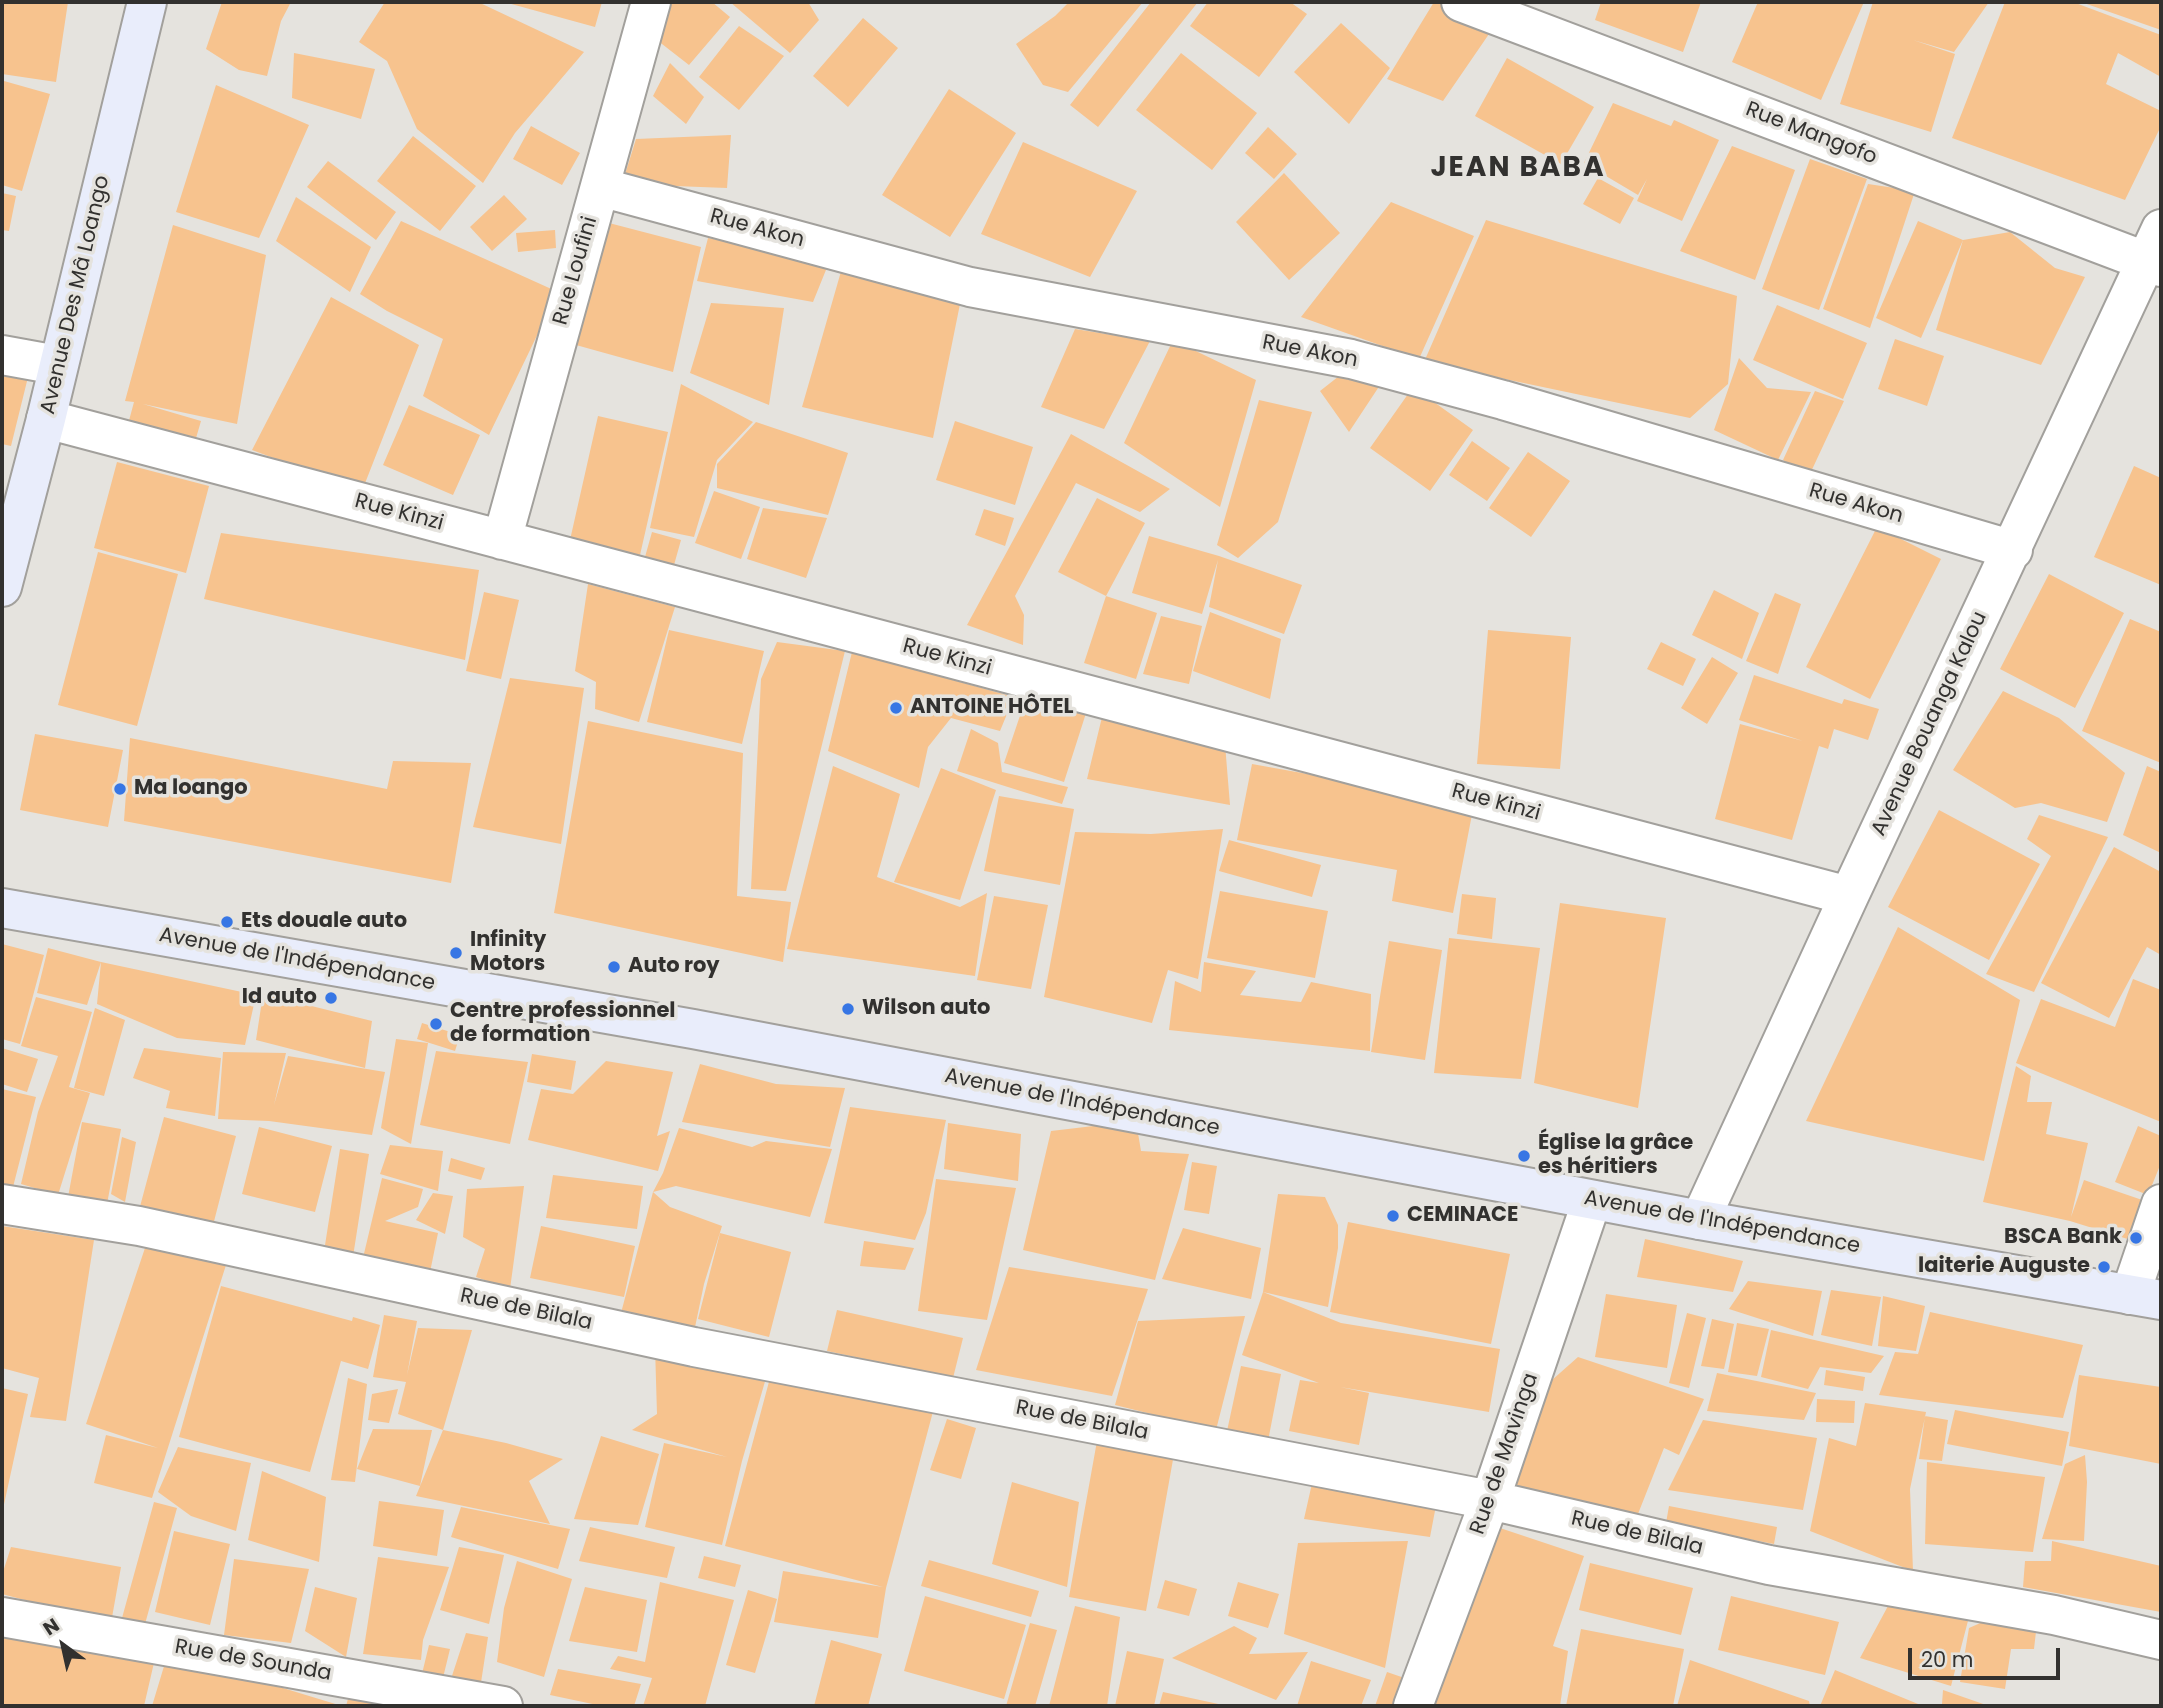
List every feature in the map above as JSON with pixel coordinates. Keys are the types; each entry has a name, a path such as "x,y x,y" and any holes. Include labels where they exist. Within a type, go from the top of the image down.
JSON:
{"street":[{"name":"Avenue Des Mâ Loango","path":"2,587 46,419 147,2"},
{"name":"Rue Loufini","path":"502,540 651,2"},
{"name":"Rue Mangofo","path":"1461,2 2156,252"},
{"name":"Rue Akon","path":"600,187 970,287 1352,359 1503,400 2013,550"},
{"name":"Avenue Bouanga Kalou","path":"1700,1220 1849,896 2156,252"},
{"path":"2,355 57,366"},
{"name":"Rue Kinzi","path":"46,419 1849,896"},
{"name":"Avenue de l'Indépendance","path":"2,908 693,1029 1700,1220 2146,1298"},
{"name":"Rue de Mavinga","path":"1413,1706 1490,1500 1592,1200"},
{"name":"Rue de Bilala","path":"2,1204 138,1226 694,1347 1490,1500 1769,1565 2054,1615 2161,1640"},
{"path":"2146,1298 2161,1204"},
{"name":"Rue de Sounda","path":"2,1617 503,1706"}],"building":[{"path":"2,2 68,2 56,82 2,74"},
{"path":"222,2 291,2 281,21 267,76 239,70 206,49"},
{"path":"385,2 478,2 584,52 515,133 483,183 417,129 387,61 359,42"},
{"path":"504,2 602,2 595,27"},
{"path":"667,2 712,2 730,17 689,65 653,37"},
{"path":"730,2 808,2 819,20 790,53"},
{"path":"1069,2 1143,2 1068,92 1043,85 1016,44 1055,16"},
{"path":"1151,2 1198,2 1098,127 1070,105"},
{"path":"1208,2 1290,2 1307,14 1259,77 1190,26"},
{"path":"1434,2 1440,2 1489,34 1443,101 1387,79"},
{"path":"1601,2 1701,2 1683,52 1595,20"},
{"path":"1758,2 1864,2 1821,100 1732,62"},
{"path":"1873,2 1989,2 1954,52 1913,40 1955,54 1931,132 1840,104"},
{"path":"2005,2 2073,2 2161,35 2161,77 2118,53 2106,84 2161,111 2161,126 2125,200 1952,138"},
{"path":"2081,2 2161,2 2161,30"},
{"path":"863,18 898,48 848,107 813,76"},
{"path":"1341,23 1390,68 1349,124 1294,72"},
{"path":"739,26 784,56 739,110 699,77"},
{"path":"294,53 375,69 361,119 292,98"},
{"path":"1181,53 1257,113 1212,170 1136,110"},
{"path":"1507,58 1594,107 1561,164 1475,116"},
{"path":"670,63 704,97 686,124 653,96"},
{"path":"4,81 50,94 22,191 2,185"},
{"path":"216,85 309,125 259,238 176,212"},
{"path":"949,89 1016,133 950,237 882,195"},
{"path":"1613,103 1671,126 1674,120 1719,140 1682,221 1637,201 1647,179 1638,195 1584,163"},
{"path":"531,126 580,153 562,185 513,159"},
{"path":"1268,127 1297,154 1274,179 1245,153"},
{"path":"731,135 727,188 622,184 636,139"},
{"path":"413,136 476,186 440,231 377,181"},
{"path":"1023,142 1137,191 1090,277 981,234"},
{"path":"1732,146 1795,170 1755,280 1680,251"},
{"path":"1810,159 1867,179 1819,310 1762,289"},
{"path":"328,161 396,212 376,240 307,187"},
{"path":"1284,173 1340,233 1289,280 1236,222"},
{"path":"1598,178 1634,198 1620,224 1583,204"},
{"path":"1868,184 1915,191 1870,328 1823,309"},
{"path":"2,193 16,196 9,231 2,230"},
{"path":"504,195 527,219 492,251 470,227"},
{"path":"296,197 371,247 350,292 276,241"},
{"path":"1391,202 1474,236 1419,359 1301,317"},
{"path":"1486,220 1737,296 1728,384 1690,418 1424,362"},
{"path":"401,221 558,292 489,435 423,396 443,339 360,294"},
{"path":"1918,221 1963,240 1921,338 1876,318"},
{"path":"609,223 701,247 673,372 576,345"},
{"path":"173,225 266,255 237,424 143,404 201,421 194,445 127,428 134,402 125,401"},
{"path":"555,230 556,248 518,252 516,233"},
{"path":"2010,232 2055,268 2085,277 2041,365 1936,330 1963,240"},
{"path":"708,238 830,260 813,302 697,281"},
{"path":"842,268 960,304 933,438 802,407"},
{"path":"331,297 419,345 362,491 252,450"},
{"path":"711,303 784,308 769,405 690,373"},
{"path":"1777,305 1867,343 1843,399 1753,360"},
{"path":"1075,329 1150,341 1104,429 1041,407"},
{"path":"1895,339 1944,356 1927,406 1878,389"},
{"path":"1173,340 1256,380 1220,507 1124,443"},
{"path":"1739,358 1767,388 1811,392 1778,460 1714,430"},
{"path":"2,363 30,369 11,446 2,444"},
{"path":"1348,369 1386,376 1349,432 1320,391"},
{"path":"681,384 753,422 717,460 694,537 650,528"},
{"path":"1413,387 1473,430 1430,491 1370,448"},
{"path":"1815,391 1844,401 1809,476 1783,460"},
{"path":"1259,400 1312,412 1278,522 1238,558 1217,545"},
{"path":"409,405 480,435 453,495 383,465"},
{"path":"598,416 668,432 640,555 570,540"},
{"path":"955,421 1033,447 1015,505 936,480"},
{"path":"756,422 848,453 828,515 717,488 717,464"},
{"path":"1071,434 1170,489 1140,512 1076,483 1015,596 1024,615 1023,645 967,625"},
{"path":"1472,441 1510,468 1487,501 1449,475"},
{"path":"1528,452 1570,481 1531,537 1489,508"},
{"path":"117,462 209,486 186,573 94,548"},
{"path":"2134,466 2161,478 2161,585 2094,557"},
{"path":"714,491 760,507 741,559 695,543"},
{"path":"1097,498 1145,523 1106,596 1058,572"},
{"path":"763,508 827,518 806,578 747,559"},
{"path":"984,509 1014,518 1005,546 975,535"},
{"path":"1877,527 1941,559 1870,699 1806,667"},
{"path":"652,532 681,540 674,565 645,557"},
{"path":"221,533 479,570 465,660 204,599"},
{"path":"1149,536 1219,556 1302,585 1284,634 1209,607 1218,560 1202,614 1132,593"},
{"path":"98,552 178,574 137,726 58,705"},
{"path":"2049,574 2124,613 2075,708 2000,669"},
{"path":"588,584 675,607 639,722 595,709 596,682 575,671"},
{"path":"1714,590 1759,613 1742,659 1692,635"},
{"path":"484,592 519,600 501,679 466,671"},
{"path":"1775,593 1801,604 1778,674 1746,661"},
{"path":"1106,596 1157,613 1136,679 1084,663"},
{"path":"1210,612 1281,639 1270,699 1193,671"},
{"path":"1161,616 1202,626 1189,684 1143,674"},
{"path":"2130,619 2161,632 2161,763 2082,731"},
{"path":"669,630 764,651 742,744 647,722"},
{"path":"1488,630 1571,637 1560,769 1477,764"},
{"path":"777,642 845,651 786,891 751,889 761,679"},
{"path":"1661,642 1696,659 1683,686 1647,669"},
{"path":"852,652 1014,697 1000,731 951,718 928,747 919,788 828,751"},
{"path":"1712,657 1738,673 1707,724 1681,708"},
{"path":"1754,675 1842,704 1844,699 1879,709 1868,740 1834,729 1828,749 1819,746 1792,840 1715,819 1740,724 1803,741 1739,720"},
{"path":"510,678 584,688 561,844 473,827"},
{"path":"2003,691 2059,718 2125,773 2107,822 2041,803 2015,808 1953,770"},
{"path":"1028,692 1087,710 1064,782 1004,763"},
{"path":"1103,713 1225,744 1230,805 1087,779"},
{"path":"588,721 743,753 737,896 791,902 783,962 554,913"},
{"path":"971,729 998,743 1002,772 1068,787 1062,804 957,771"},
{"path":"35,734 123,750 108,827 20,810"},
{"path":"130,738 387,789 393,761 471,763 451,883 124,821"},
{"path":"1252,764 1474,804 1453,913 1392,901 1397,870 1237,840"},
{"path":"833,766 900,794 877,877 960,907 987,893 975,976 787,949"},
{"path":"2147,766 2161,772 2161,853 2123,835"},
{"path":"941,768 996,790 960,900 894,882"},
{"path":"999,796 1074,809 1060,885 984,871"},
{"path":"1939,810 2040,864 1989,960 1888,907"},
{"path":"2039,815 2108,837 2034,992 1986,974 2051,856 2027,839"},
{"path":"1223,829 1198,979 1168,970 1152,1023 1044,997 1075,832 1151,834"},
{"path":"1229,840 1321,865 1312,897 1219,871"},
{"path":"2114,847 2161,872 2161,955 2147,947 2109,1018 2041,983"},
{"path":"1220,891 1328,911 1315,978 1207,958"},
{"path":"1462,894 1496,898 1492,939 1457,934"},
{"path":"994,896 1048,905 1031,989 977,980"},
{"path":"1560,903 1666,918 1638,1108 1534,1083"},
{"path":"1898,927 2020,1000 1984,1161 1806,1121"},
{"path":"1449,938 1540,948 1521,1079 1434,1073"},
{"path":"1389,941 1442,950 1425,1060 1371,1052"},
{"path":"2,944 44,955 20,1044 2,1039"},
{"path":"48,948 101,962 87,1005 37,993"},
{"path":"101,962 256,995 245,1045 177,1038 97,1004"},
{"path":"1204,962 1256,971 1240,995 1301,1002 1311,982 1371,994 1370,1051 1169,1030 1175,981 1201,992"},
{"path":"2133,979 2161,990 2161,1122 2016,1063 2041,999 2115,1027"},
{"path":"263,994 372,1021 365,1068 256,1040"},
{"path":"36,997 92,1012 69,1087 90,1093 58,1195 21,1184 38,1112 58,1056 21,1046"},
{"path":"95,1008 125,1020 104,1096 74,1088"},
{"path":"422,1023 460,1035 455,1051 417,1039"},
{"path":"396,1039 428,1043 411,1144 381,1128"},
{"path":"2,1048 38,1059 27,1092 2,1084"},
{"path":"144,1048 221,1058 215,1116 166,1108 170,1091 133,1078"},
{"path":"436,1051 528,1062 510,1144 420,1125"},
{"path":"223,1052 286,1053 274,1105 288,1056 385,1072 372,1135 269,1121 218,1119"},
{"path":"532,1054 576,1061 571,1090 527,1082"},
{"path":"606,1061 673,1072 657,1136 670,1131 658,1171 528,1140 541,1089 573,1094"},
{"path":"700,1064 776,1084 845,1088 830,1147 682,1122"},
{"path":"2016,1066 2031,1076 2027,1102 2052,1102 2046,1134 2088,1143 2071,1217 2084,1180 2148,1202 2134,1241 2070,1221 1983,1202"},
{"path":"2,1089 36,1097 13,1187 2,1185"},
{"path":"850,1107 946,1120 926,1213 915,1240 824,1223"},
{"path":"164,1117 236,1136 211,1233 138,1214"},
{"path":"1136,1121 1141,1151 1189,1154 1155,1280 1023,1250 1051,1131"},
{"path":"82,1122 121,1129 107,1204 68,1197"},
{"path":"948,1123 1021,1134 1018,1181 944,1169"},
{"path":"2138,1126 2161,1136 2161,1163 2148,1195 2115,1182"},
{"path":"259,1127 332,1146 315,1212 242,1194"},
{"path":"679,1128 752,1147 766,1141 832,1149 810,1217 676,1186 653,1192 663,1173"},
{"path":"122,1137 136,1142 125,1202 111,1194"},
{"path":"390,1145 443,1151 438,1191 380,1174"},
{"path":"340,1149 369,1154 352,1263 323,1258"},
{"path":"451,1158 485,1168 481,1180 448,1171"},
{"path":"1192,1162 1217,1166 1209,1214 1184,1210"},
{"path":"553,1175 643,1186 637,1229 546,1218"},
{"path":"382,1178 423,1189 418,1207 385,1221 438,1233 429,1277 362,1262"},
{"path":"936,1179 1016,1188 987,1320 918,1311"},
{"path":"524,1186 510,1289 476,1277 485,1249 463,1237 467,1189"},
{"path":"653,1192 670,1207 722,1226 704,1284 694,1332 621,1313"},
{"path":"433,1193 453,1196 445,1234 416,1220"},
{"path":"1278,1194 1325,1197 1338,1225 1338,1248 1328,1307 1263,1292"},
{"path":"1348,1222 1510,1254 1491,1344 1330,1312"},
{"path":"2,1226 94,1240 66,1421 30,1417 39,1378 2,1368"},
{"path":"541,1226 635,1246 624,1297 530,1278"},
{"path":"1183,1228 1261,1248 1251,1299 1162,1279"},
{"path":"720,1233 791,1252 769,1337 698,1319"},
{"path":"148,1239 226,1265 152,1498 94,1483 106,1435 158,1448 86,1424"},
{"path":"1645,1239 1743,1261 1733,1292 1637,1277"},
{"path":"864,1241 914,1248 905,1270 860,1266"},
{"path":"1009,1267 1148,1289 1112,1396 976,1370"},
{"path":"1748,1281 1822,1291 1813,1336 1729,1309"},
{"path":"221,1286 352,1321 353,1317 380,1325 368,1369 341,1361 310,1472 179,1437"},
{"path":"1831,1290 1881,1297 1872,1346 1821,1335"},
{"path":"1263,1292 1341,1323 1500,1349 1489,1412 1340,1387 1369,1393 1359,1445 1289,1431 1300,1380 1319,1383 1242,1355"},
{"path":"1606,1294 1677,1305 1667,1368 1595,1357"},
{"path":"1883,1296 1925,1306 1916,1351 1878,1346"},
{"path":"837,1310 963,1338 953,1378 827,1351"},
{"path":"1930,1312 2083,1345 2063,1418 1879,1395 1895,1352 1918,1354"},
{"path":"1687,1313 1706,1318 1689,1388 1669,1383"},
{"path":"384,1315 417,1321 407,1375 418,1328 472,1330 443,1430 398,1414 406,1382 373,1377"},
{"path":"1245,1316 1216,1430 1115,1405 1138,1321"},
{"path":"1712,1319 1734,1324 1724,1369 1701,1366"},
{"path":"1737,1323 1769,1329 1757,1376 1728,1372"},
{"path":"1771,1330 1884,1356 1871,1373 1820,1367 1808,1389 1761,1377"},
{"path":"655,1347 766,1378 722,1545 645,1527 664,1443 727,1457 632,1430 657,1414"},
{"path":"1578,1357 1704,1399 1679,1455 1664,1448 1636,1519 1507,1493 1534,1396"},
{"path":"774,1363 935,1404 886,1588 878,1638 774,1622 783,1571 883,1587 725,1546"},
{"path":"1241,1366 1281,1374 1268,1441 1227,1431"},
{"path":"1826,1370 1865,1377 1863,1391 1824,1385"},
{"path":"1717,1373 1816,1393 1804,1420 1707,1411"},
{"path":"2079,1375 2161,1387 2161,1464 2069,1446"},
{"path":"348,1378 367,1384 355,1482 331,1480"},
{"path":"2,1388 28,1394 3,1509 2,1509"},
{"path":"398,1389 389,1423 368,1420 372,1394"},
{"path":"1817,1399 1855,1401 1854,1423 1816,1422"},
{"path":"1865,1403 1926,1412 1910,1489 1913,1571 1810,1531 1829,1438 1856,1446"},
{"path":"1955,1410 2069,1432 2062,1466 1947,1444"},
{"path":"1925,1416 1948,1420 1942,1461 1919,1459"},
{"path":"947,1419 976,1428 961,1479 930,1470"},
{"path":"1703,1420 1817,1438 1803,1510 1668,1490"},
{"path":"373,1429 432,1430 420,1486 357,1469"},
{"path":"443,1430 506,1443 563,1459 529,1481 550,1524 416,1496"},
{"path":"601,1436 659,1454 638,1525 574,1519"},
{"path":"1097,1441 1174,1454 1146,1611 1069,1597"},
{"path":"178,1447 251,1463 236,1531 191,1516 158,1492"},
{"path":"2085,1455 2087,1482 2084,1541 2042,1539 2065,1464"},
{"path":"1927,1462 2045,1477 2033,1552 1925,1544"},
{"path":"1315,1470 1438,1495 1430,1537 1304,1519"},
{"path":"262,1471 326,1497 319,1562 248,1540"},
{"path":"1012,1482 1079,1502 1067,1587 992,1564"},
{"path":"379,1501 444,1510 437,1556 373,1546"},
{"path":"154,1502 177,1508 145,1624 122,1618"},
{"path":"1669,1506 1777,1527 1774,1544 1666,1523"},
{"path":"461,1507 570,1529 558,1569 451,1537"},
{"path":"1494,1526 1584,1556 1553,1646 1568,1651 1560,1706 1426,1706"},
{"path":"590,1527 675,1547 667,1578 579,1561"},
{"path":"174,1531 230,1544 210,1625 155,1612"},
{"path":"1408,1541 1385,1668 1284,1634 1298,1543"},
{"path":"2052,1541 2161,1566 2161,1612 2023,1587 2025,1561 2051,1561"},
{"path":"11,1547 121,1567 111,1623 2,1594 2,1575"},
{"path":"459,1547 504,1555 489,1624 440,1610"},
{"path":"704,1556 741,1565 735,1587 698,1578"},
{"path":"378,1557 449,1567 423,1640 421,1660 363,1654"},
{"path":"234,1559 309,1569 291,1643 224,1635"},
{"path":"929,1560 1039,1591 1031,1617 921,1586"},
{"path":"517,1561 572,1579 544,1677 497,1662 504,1608"},
{"path":"1590,1563 1693,1588 1681,1635 1579,1610"},
{"path":"1165,1580 1197,1589 1189,1616 1157,1608"},
{"path":"660,1582 734,1600 705,1706 643,1706 652,1678 610,1669 618,1656 645,1662"},
{"path":"1238,1582 1279,1594 1268,1628 1228,1616"},
{"path":"315,1587 357,1598 346,1657 305,1631"},
{"path":"585,1587 647,1600 637,1652 569,1641"},
{"path":"748,1590 777,1599 755,1673 726,1665"},
{"path":"1895,1593 1969,1617 1951,1686 1860,1658"},
{"path":"925,1596 1026,1625 1004,1699 904,1671"},
{"path":"1731,1596 1839,1622 1825,1675 1718,1650"},
{"path":"1075,1606 1120,1617 1107,1706 1049,1706"},
{"path":"2038,1614 2034,1649 2011,1649 2005,1689 1960,1682 1969,1628 1985,1621"},
{"path":"1030,1623 1057,1630 1035,1706 1006,1706"},
{"path":"1234,1626 1257,1638 1249,1654 1308,1652 1276,1700 1172,1658"},
{"path":"5,1629 156,1654 144,1706 2,1706 2,1642"},
{"path":"1581,1629 1684,1649 1673,1706 1566,1706"},
{"path":"466,1633 488,1637 480,1689 450,1682"},
{"path":"831,1640 882,1654 868,1706 814,1706"},
{"path":"429,1645 450,1649 441,1686 420,1682"},
{"path":"1127,1651 1164,1659 1154,1706 1115,1706"},
{"path":"168,1653 342,1706 152,1706"},
{"path":"1690,1660 1809,1701 1810,1706 1677,1706"},
{"path":"1311,1661 1371,1680 1361,1706 1297,1706"},
{"path":"558,1669 641,1684 634,1706 602,1706 550,1695"},
{"path":"1835,1670 1923,1706 1820,1706"},
{"path":"1387,1672 1416,1682 1408,1706 1375,1706"},
{"path":"1943,1690 1989,1706 1947,1706 1942,1704"},
{"path":"1163,1692 1223,1705 1223,1706 1159,1706"},
{"path":"349,1695 394,1705 394,1706 346,1706"}],"place":[{"name":"ANTOINE HÔTEL","path":"896,708"},
{"name":"Ma loango","path":"120,789"},
{"name":"Ets douale auto","path":"227,922"},
{"name":"Infinity Motors","path":"456,953"},
{"name":"Auto roy","path":"614,967"},
{"name":"Id auto","path":"331,998"},
{"name":"Wilson auto","path":"848,1009"},
{"name":"Centre professionnel de formation","path":"436,1024"},
{"name":"Église la grâce es héritiers","path":"1524,1156"},
{"name":"CEMINACE","path":"1393,1216"},
{"name":"BSCA Bank","path":"2136,1238"},
{"name":"laiterie Auguste","path":"2104,1267"}],"district":[{"name":"JEAN BABA","path":"1518,169"}]}
